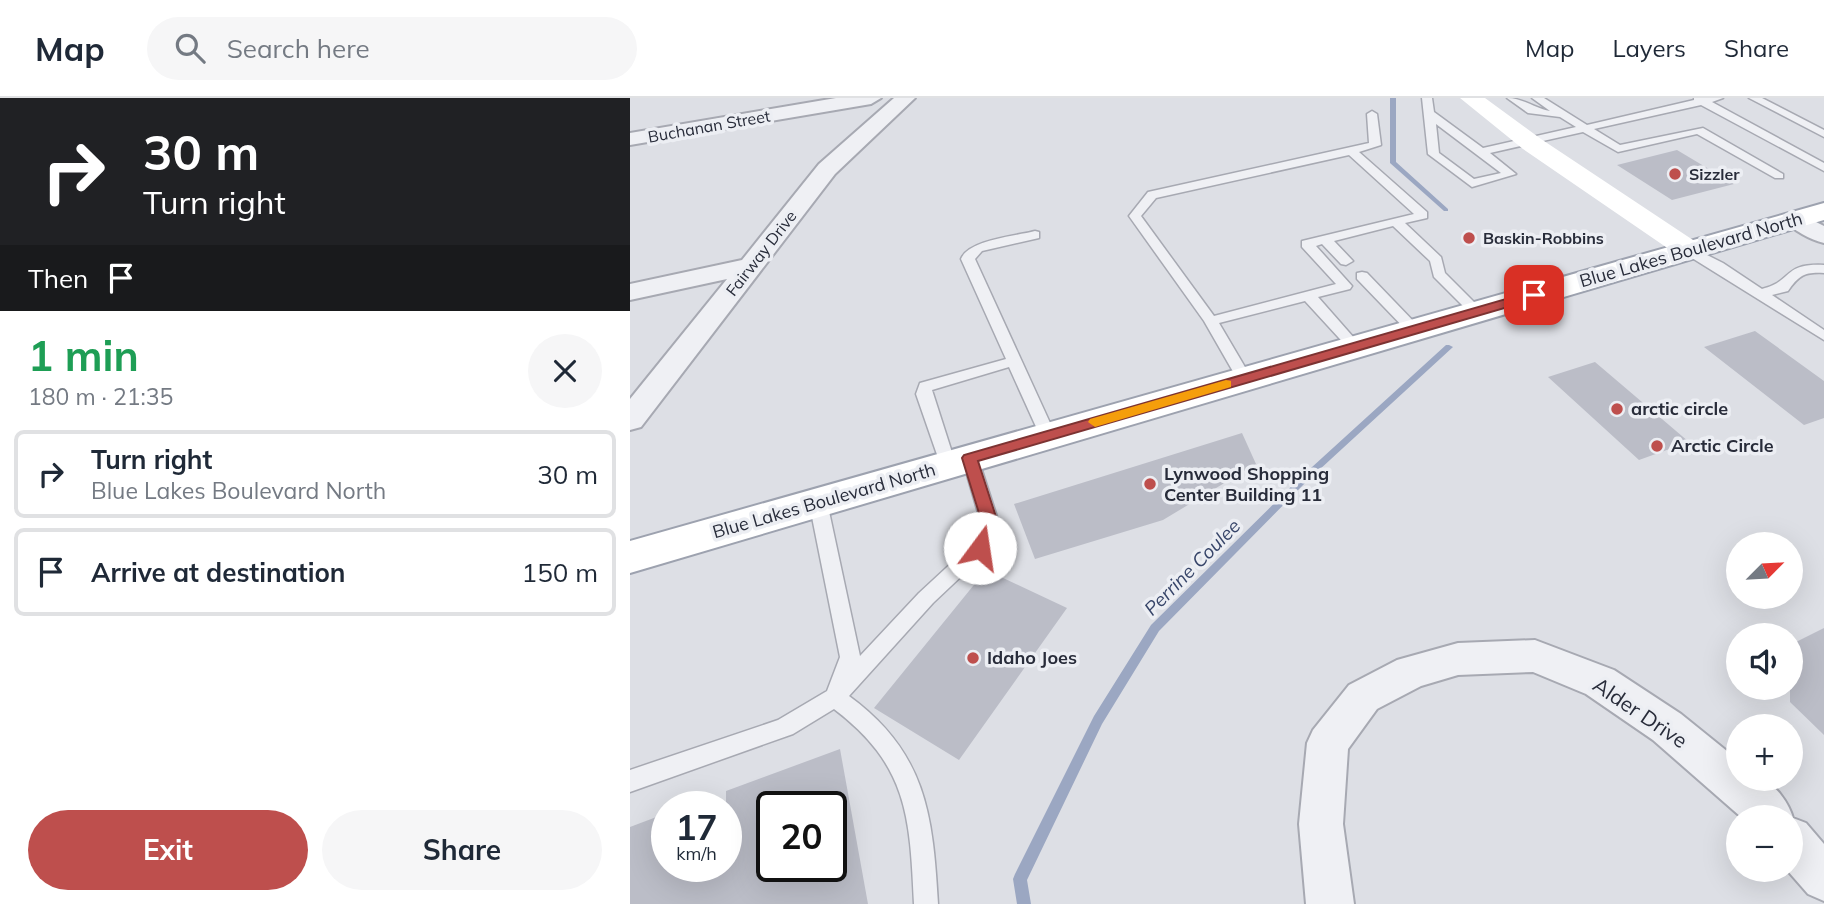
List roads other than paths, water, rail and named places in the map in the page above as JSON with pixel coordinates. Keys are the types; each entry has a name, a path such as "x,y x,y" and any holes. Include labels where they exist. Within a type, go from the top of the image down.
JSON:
{"main road":[{"path":"1471,98 1528,141 1689,250"},
{"name":"Blue Lakes Boulevard North","path":"630,557 1689,250 1815,222"}],"street":[{"name":"Buchanan Street","path":"630,139 871,98"},
{"name":"Fairway Drive","path":"630,420 827,169 905,98"},
{"path":"630,292 751,266"},
{"name":"Alder Drive","path":"1330,904 1321,824 1328,743 1363,697 1411,672 1458,659 1535,656 1600,682 1667,727 1760,805"},
{"path":"1803,854 1824,878"}],"lane":[{"path":"1427,98 1428,113 1434,154 1472,183 1510,174 1474,154 1428,113"},
{"path":"1512,98 1532,111 1566,117"},
{"path":"1537,98 1618,149 1712,127"},
{"path":"1474,154 1718,98"},
{"path":"1754,98 1824,134"},
{"path":"1700,100 1824,168"},
{"path":"1244,379 1211,321 1135,216 1152,195 1375,145 1372,114"},
{"path":"1726,124 1739,121"},
{"path":"1699,130 1779,176"},
{"path":"1345,285 1307,244 1423,215 1351,151"},
{"path":"1443,161 1455,158"},
{"path":"1396,222 1436,260 1439,274 1477,312"},
{"path":"1035,235 978,248 970,253 968,259 1048,436"},
{"path":"1325,240 1346,261"},
{"path":"1689,250 1824,336"},
{"path":"1760,294 1783,288 1793,274 1806,268 1824,270"},
{"path":"1362,276 1414,330"},
{"path":"1211,321 1345,285 1377,292"},
{"path":"1308,295 1354,347"},
{"path":"630,781 785,727 835,697 926,598 980,548 990,523 925,394 925,387 1015,362"},
{"path":"818,502 850,657 835,697"},
{"path":"835,697 875,729 900,762 922,830 926,904"}],"waterway":[{"name":"Perrine Coulee","path":"1393,98 1393,163 1446,210"},
{"name":"Perrine Coulee","path":"1024,904 1020,879 1098,720 1155,628 1303,480 1449,347"}],"place":[{"name":"Sizzler","path":"1675,174"},
{"name":"Baskin-Robbins","path":"1469,238"},
{"name":"arctic circle","path":"1617,409"},
{"name":"Arctic Circle","path":"1657,446"},
{"name":"Lynwood Shopping Center Building 11","path":"1150,484"},
{"name":"Idaho Joes","path":"973,658"}]}
